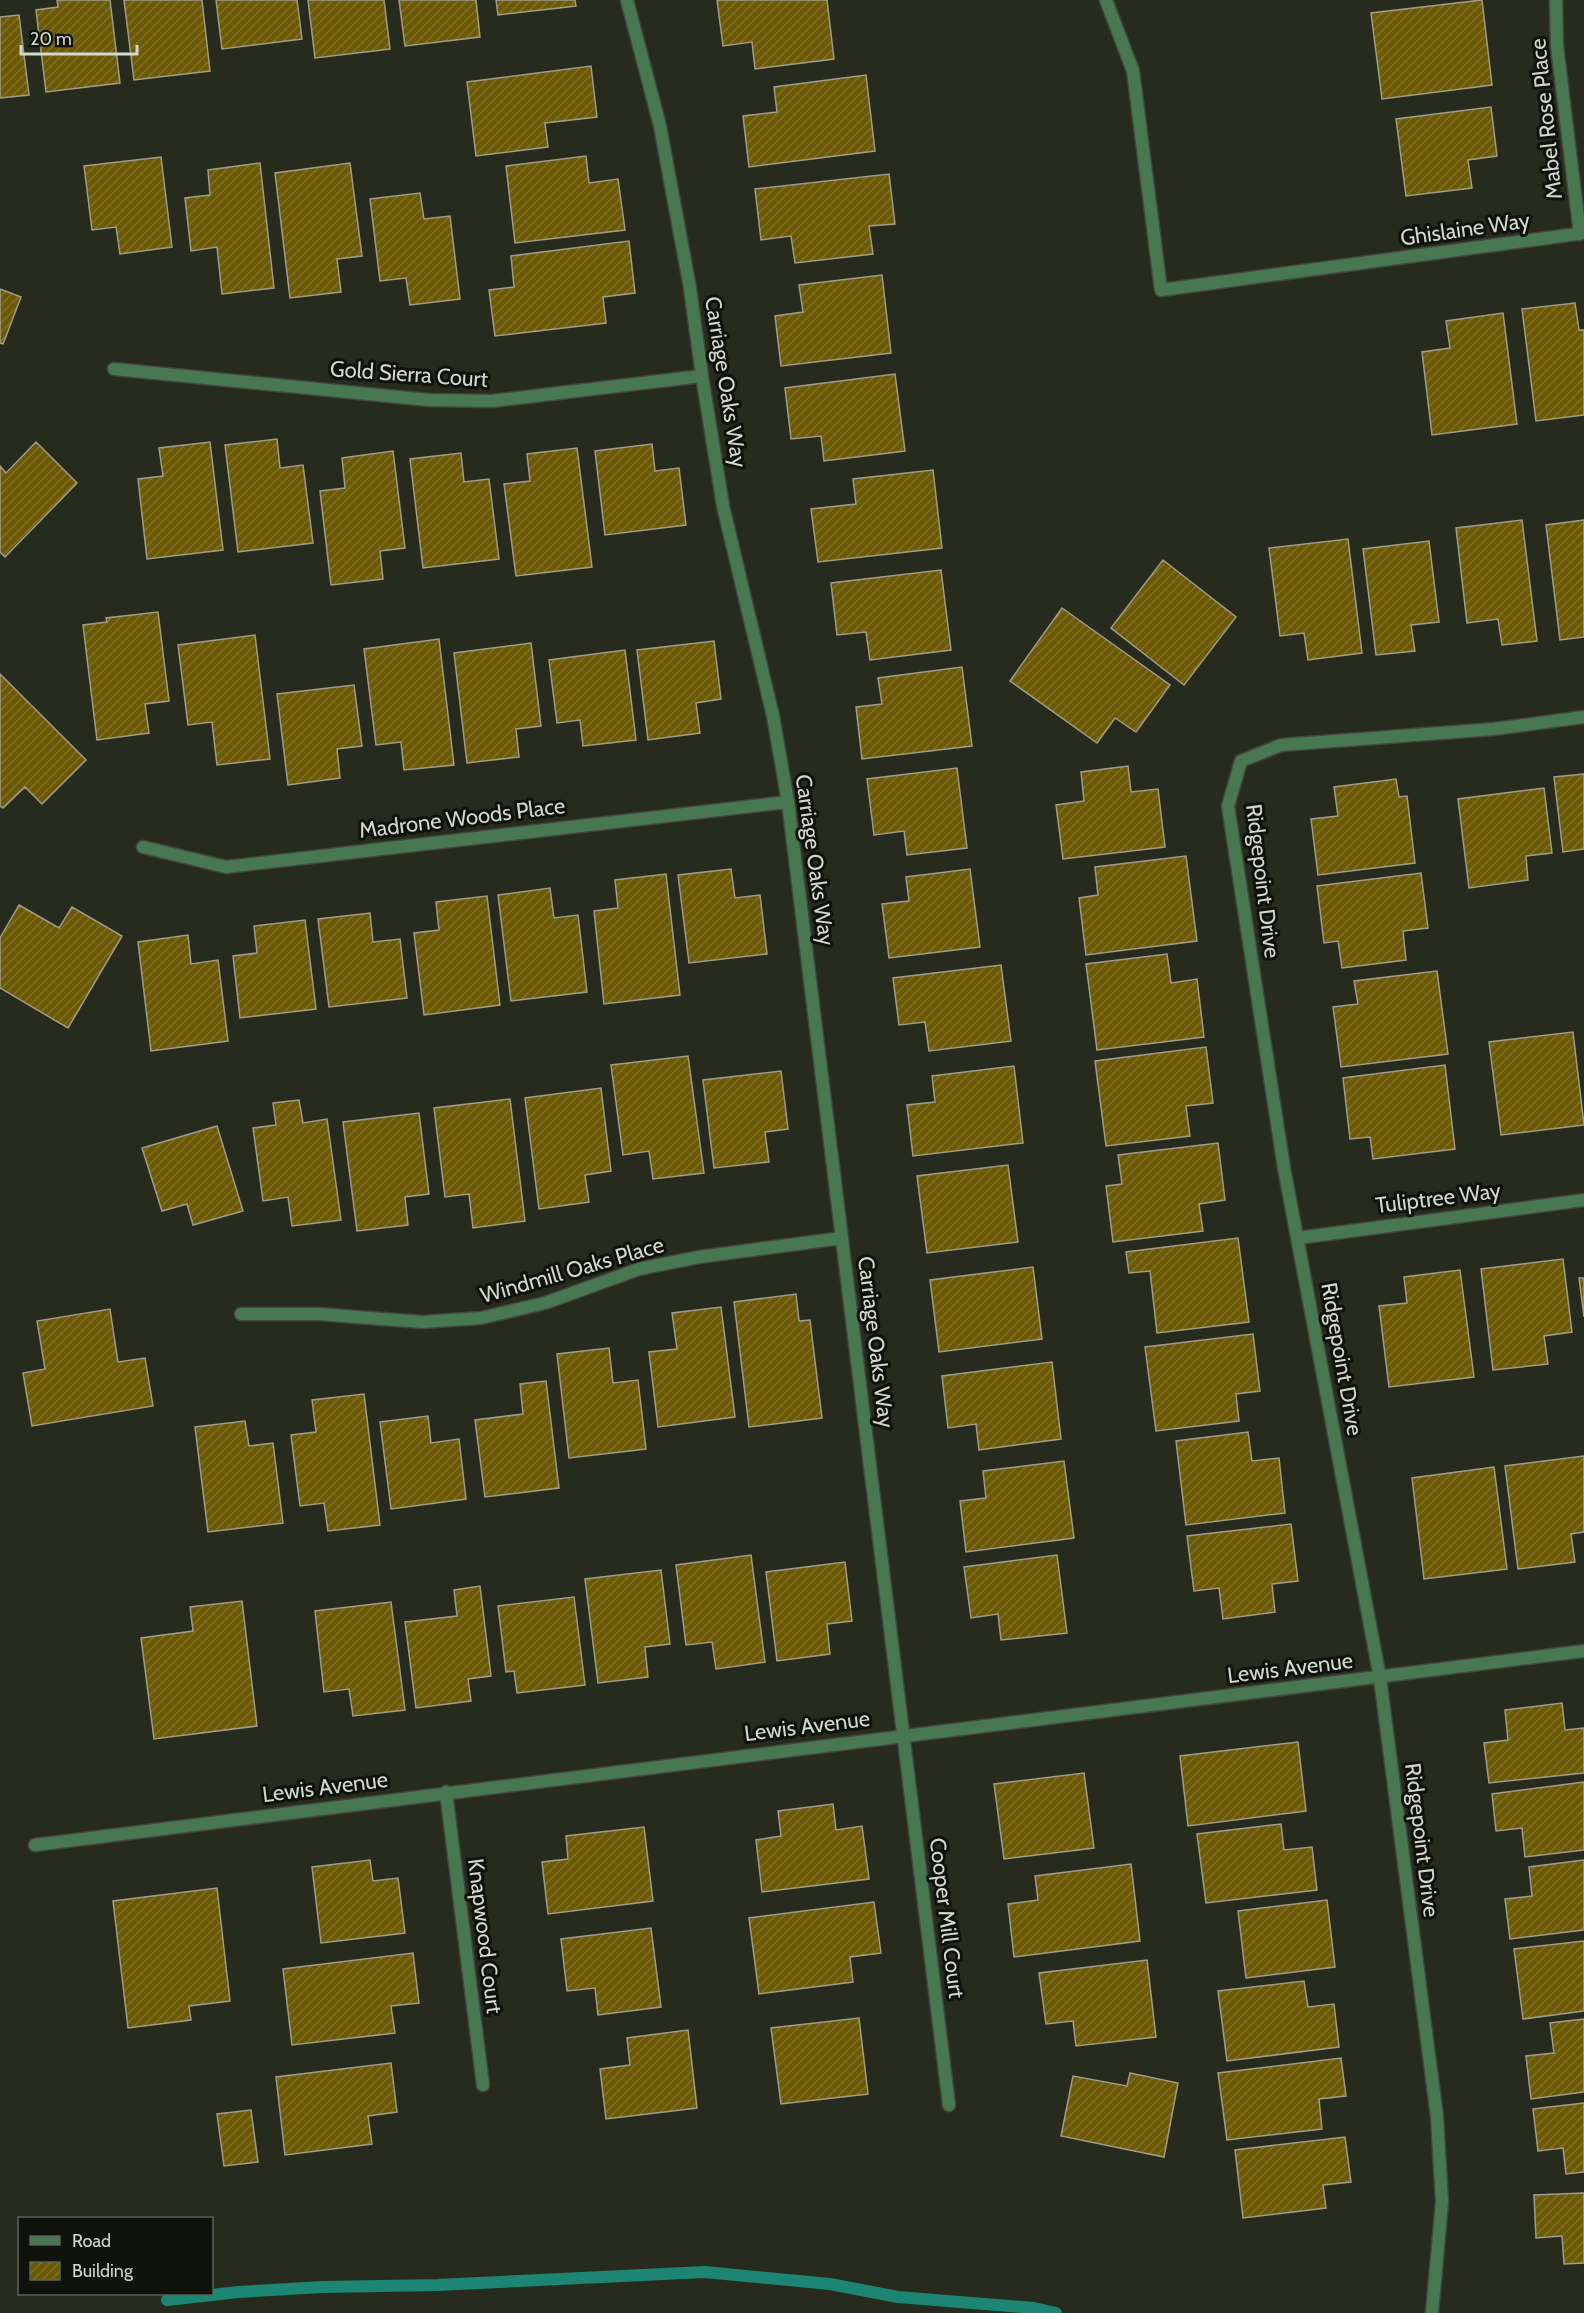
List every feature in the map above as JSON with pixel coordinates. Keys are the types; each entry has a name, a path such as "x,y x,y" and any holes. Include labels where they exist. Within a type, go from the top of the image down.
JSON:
{"street":[{"name":"Carriage Oaks Way","path":"627,0 660,126 690,288 723,506 773,716 788,802 903,1735"},
{"name":"Ghislaine Way","path":"1106,0 1133,71 1161,290 1582,234"},
{"name":"Mabel Rose Place","path":"1556,0 1557,46 1582,234"},
{"name":"Gold Sierra Court","path":"114,369 429,400 492,401 702,376"},
{"name":"Ridgepoint Drive","path":"1432,2313 1442,2202 1437,2116 1380,1678 1284,1168 1228,806 1241,761 1281,745 1494,729 1584,717"},
{"name":"Madrone Woods Place","path":"143,847 226,867 788,802"},
{"name":"Tuliptree Way","path":"1298,1238 1584,1200"},
{"name":"Windmill Oaks Place","path":"241,1314 318,1314 422,1322 481,1318 545,1303 639,1269 699,1257 842,1238"},
{"name":"Lewis Avenue","path":"35,1845 903,1735 1584,1652"},
{"name":"Cooper Mill Court","path":"903,1735 950,2105"},
{"name":"Knapwood Court","path":"446,1792 483,2085"}],"building":[{"path":"57,0 110,0 120,83 46,92 36,10 58,7"},
{"path":"124,0 202,0 210,71 134,80"},
{"path":"216,0 297,0 302,39 222,49"},
{"path":"308,0 384,0 390,49 315,58"},
{"path":"399,0 476,0 480,37 405,46"},
{"path":"496,0 575,0 576,6 498,15"},
{"path":"717,0 827,0 834,59 755,69 752,42 723,46"},
{"path":"1482,0 1492,85 1382,99 1371,13"},
{"path":"19,15 29,95 0,98 0,17"},
{"path":"591,66 597,117 545,123 548,147 476,156 467,82"},
{"path":"866,75 875,151 749,167 743,116 777,112 774,87"},
{"path":"1491,107 1497,156 1468,160 1472,188 1406,196 1396,119"},
{"path":"586,156 589,183 618,179 625,230 515,243 506,166"},
{"path":"161,157 172,247 120,254 116,227 92,230 84,166"},
{"path":"260,163 274,288 222,294 217,247 191,251 185,198 210,195 208,170"},
{"path":"350,163 362,256 337,259 341,292 290,298 275,173"},
{"path":"889,174 895,224 869,226 873,254 795,263 791,236 761,240 755,189"},
{"path":"420,193 424,219 450,216 460,299 410,305 406,278 380,281 370,199"},
{"path":"629,241 635,293 603,297 606,323 495,336 489,290 514,287 511,256"},
{"path":"882,275 891,353 781,366 775,316 803,312 799,285"},
{"path":"0,289 21,297 3,344 0,343"},
{"path":"1575,303 1579,330 1584,330 1584,415 1536,421 1522,309"},
{"path":"1503,313 1517,424 1432,435 1422,352 1450,348 1446,321"},
{"path":"895,374 905,451 824,461 821,436 791,439 785,388"},
{"path":"277,439 280,468 303,465 313,543 238,552 225,445"},
{"path":"36,442 77,483 5,557 0,552 0,466 6,473"},
{"path":"210,442 223,550 147,559 138,479 163,476 159,448"},
{"path":"652,444 655,471 679,468 686,525 605,535 595,451"},
{"path":"577,448 592,567 516,576 504,484 530,481 527,454"},
{"path":"393,451 405,548 380,551 383,579 331,585 320,491 345,488 342,458"},
{"path":"461,453 464,482 489,479 499,559 423,568 410,459"},
{"path":"933,470 942,548 818,562 811,509 856,504 853,479"},
{"path":"1522,520 1537,641 1502,645 1498,619 1467,623 1456,528"},
{"path":"1584,520 1584,637 1560,640 1546,525"},
{"path":"1348,539 1362,653 1308,660 1304,633 1280,636 1269,548"},
{"path":"1429,541 1439,622 1411,625 1415,651 1376,655 1363,549"},
{"path":"1163,560 1236,617 1184,685 1111,628"},
{"path":"941,570 951,650 870,660 866,632 837,635 831,583"},
{"path":"1062,608 1170,685 1136,732 1115,718 1097,743 1010,681"},
{"path":"158,612 169,701 145,704 149,733 97,740 83,625 107,622 106,618"},
{"path":"255,635 270,759 217,765 212,722 188,725 178,645"},
{"path":"439,639 454,765 404,770 401,742 376,745 364,649"},
{"path":"714,641 721,699 696,703 700,733 648,740 637,650"},
{"path":"531,643 541,726 516,729 519,757 467,763 454,653"},
{"path":"625,650 636,740 583,746 580,720 557,723 549,660"},
{"path":"962,667 972,746 862,759 856,707 882,704 878,678"},
{"path":"0,674 86,760 42,804 25,787 3,808 0,806"},
{"path":"354,685 362,746 337,749 340,778 288,785 277,694"},
{"path":"1128,766 1131,792 1158,789 1165,847 1063,859 1056,805 1084,801 1081,772"},
{"path":"957,768 967,848 907,855 904,831 874,835 867,779"},
{"path":"1584,774 1584,849 1563,852 1554,777"},
{"path":"1396,779 1399,797 1407,796 1415,863 1318,875 1311,819 1338,816 1334,787"},
{"path":"1544,788 1552,853 1526,856 1528,880 1469,888 1458,799"},
{"path":"1186,856 1197,941 1086,955 1079,898 1098,895 1095,867"},
{"path":"731,869 735,898 760,895 767,954 689,963 678,875"},
{"path":"970,869 980,947 889,958 882,904 909,901 906,877"},
{"path":"1421,873 1428,928 1403,931 1406,960 1342,968 1338,941 1324,943 1317,886"},
{"path":"666,874 680,995 604,1004 594,911 618,908 615,880"},
{"path":"550,888 554,918 578,915 587,992 511,1001 498,895"},
{"path":"487,896 500,1005 424,1015 414,933 439,930 436,902"},
{"path":"19,905 59,928 72,907 122,936 68,1028 0,988 0,938"},
{"path":"370,913 373,942 400,939 407,998 329,1007 318,919"},
{"path":"305,920 316,1009 240,1018 233,956 257,953 254,926"},
{"path":"188,935 191,964 218,960 228,1041 151,1051 138,942"},
{"path":"1167,954 1171,983 1197,979 1204,1037 1097,1050 1086,964"},
{"path":"1001,965 1011,1041 929,1051 925,1022 899,1025 893,978"},
{"path":"1437,971 1448,1054 1341,1067 1333,1007 1358,1004 1354,981"},
{"path":"1573,1032 1584,1125 1501,1135 1489,1042"},
{"path":"1206,1047 1213,1103 1186,1106 1190,1136 1106,1146 1095,1061"},
{"path":"688,1056 704,1173 653,1179 649,1151 623,1155 611,1065"},
{"path":"1445,1065 1455,1149 1373,1159 1370,1137 1350,1139 1343,1078"},
{"path":"1014,1066 1023,1143 913,1156 907,1105 935,1102 932,1076"},
{"path":"781,1071 788,1129 765,1132 769,1162 714,1168 703,1080"},
{"path":"601,1088 611,1171 585,1175 589,1202 539,1209 525,1098"},
{"path":"510,1099 525,1221 473,1228 469,1194 445,1197 434,1108"},
{"path":"299,1100 303,1123 327,1119 341,1220 292,1226 288,1197 263,1201 253,1128 276,1125 273,1103"},
{"path":"419,1113 429,1194 405,1197 408,1225 357,1231 343,1122"},
{"path":"217,1126 243,1211 193,1225 187,1204 162,1211 142,1148"},
{"path":"1218,1143 1225,1200 1199,1204 1203,1231 1113,1242 1106,1186 1122,1184 1118,1155"},
{"path":"1008,1165 1018,1242 927,1253 917,1176"},
{"path":"1238,1238 1249,1322 1157,1333 1150,1271 1129,1273 1126,1252"},
{"path":"1563,1259 1572,1332 1544,1336 1548,1364 1493,1370 1481,1269"},
{"path":"1033,1267 1042,1339 939,1352 930,1280"},
{"path":"1460,1270 1474,1377 1389,1387 1379,1306 1407,1303 1404,1277"},
{"path":"1579,1278 1584,1278 1584,1317"},
{"path":"796,1294 799,1321 810,1320 822,1418 749,1427 734,1302"},
{"path":"721,1307 735,1417 658,1427 649,1352 677,1349 672,1313"},
{"path":"110,1309 118,1362 145,1358 153,1406 32,1426 23,1373 45,1369 37,1321"},
{"path":"1253,1334 1260,1391 1236,1394 1239,1421 1156,1431 1145,1347"},
{"path":"609,1348 613,1383 638,1380 646,1449 569,1458 557,1354"},
{"path":"1052,1362 1061,1439 979,1450 976,1424 948,1428 942,1376"},
{"path":"546,1381 559,1488 485,1497 475,1420 523,1414 520,1384"},
{"path":"364,1394 380,1525 328,1531 324,1503 300,1506 291,1435 316,1432 312,1400"},
{"path":"428,1416 431,1443 459,1439 466,1499 391,1509 380,1422"},
{"path":"245,1421 249,1446 273,1443 283,1523 208,1532 195,1427"},
{"path":"1248,1432 1252,1461 1279,1458 1285,1513 1186,1525 1176,1441"},
{"path":"1584,1456 1584,1532 1571,1534 1575,1562 1518,1569 1505,1466"},
{"path":"1064,1461 1074,1538 966,1552 960,1501 986,1498 983,1471"},
{"path":"1494,1467 1507,1569 1424,1579 1412,1478"},
{"path":"1291,1524 1298,1581 1272,1584 1275,1612 1223,1619 1219,1588 1194,1591 1187,1536"},
{"path":"751,1555 765,1662 716,1669 712,1642 686,1645 676,1565"},
{"path":"1057,1555 1067,1633 1001,1640 998,1614 971,1618 964,1567"},
{"path":"845,1562 852,1621 827,1624 830,1654 777,1661 766,1572"},
{"path":"661,1570 670,1644 645,1647 648,1677 598,1683 585,1579"},
{"path":"480,1586 491,1676 468,1679 471,1701 416,1708 405,1622 457,1616 454,1590"},
{"path":"574,1597 585,1685 517,1693 514,1671 506,1672 498,1606"},
{"path":"242,1601 257,1726 154,1739 141,1638 193,1631 190,1607"},
{"path":"391,1602 405,1710 353,1716 349,1689 324,1692 315,1611"},
{"path":"1562,1703 1565,1730 1584,1728 1584,1773 1489,1783 1484,1743 1508,1740 1505,1710"},
{"path":"1298,1742 1306,1811 1188,1826 1180,1756"},
{"path":"1084,1773 1094,1848 1004,1859 994,1784"},
{"path":"1584,1782 1584,1850 1525,1857 1522,1828 1496,1831 1492,1794"},
{"path":"833,1804 836,1830 862,1826 869,1879 762,1892 756,1840 781,1836 778,1811"},
{"path":"1281,1824 1284,1850 1312,1847 1317,1890 1206,1903 1197,1834"},
{"path":"644,1827 653,1901 548,1914 542,1862 568,1859 566,1836"},
{"path":"370,1860 373,1881 398,1878 405,1933 321,1943 312,1867"},
{"path":"1584,1860 1584,1930 1510,1939 1505,1899 1532,1896 1529,1867"},
{"path":"1131,1864 1140,1941 1014,1957 1008,1904 1038,1900 1035,1876"},
{"path":"217,1888 230,2001 189,2006 191,2020 128,2028 113,1901"},
{"path":"1327,1900 1335,1967 1246,1978 1238,1911"},
{"path":"874,1902 881,1953 850,1957 853,1982 759,1994 749,1918"},
{"path":"651,1928 661,2007 598,2015 595,1988 567,1991 561,1939"},
{"path":"1584,1941 1584,2011 1523,2019 1514,1949"},
{"path":"413,1953 419,2003 391,2006 395,2033 292,2045 283,1969"},
{"path":"1147,1960 1156,2037 1076,2046 1073,2021 1046,2024 1039,1973"},
{"path":"1304,1981 1308,2007 1334,2004 1339,2047 1227,2061 1218,1991"},
{"path":"859,2018 868,2094 781,2104 771,2028"},
{"path":"1584,2019 1584,2092 1531,2099 1526,2056 1554,2053 1550,2023"},
{"path":"688,2030 697,2108 606,2119 600,2069 630,2065 627,2038"},
{"path":"1341,2058 1346,2096 1319,2099 1322,2129 1227,2140 1218,2073"},
{"path":"391,2063 397,2112 368,2116 372,2144 285,2155 276,2077"},
{"path":"1130,2073 1178,2083 1164,2157 1061,2136 1073,2076 1127,2086"},
{"path":"1584,2103 1584,2172 1566,2174 1563,2148 1538,2151 1533,2109"},
{"path":"251,2110 258,2162 224,2166 217,2114"},
{"path":"1345,2137 1351,2182 1323,2185 1326,2208 1243,2218 1235,2150"},
{"path":"1584,2193 1584,2263 1564,2264 1562,2236 1536,2238 1534,2195"}],"waterway":[{"path":"213,2295 322,2287 438,2285 705,2272 830,2284 898,2297 1034,2308 1056,2313"},
{"path":"167,2300 211,2295"}]}
